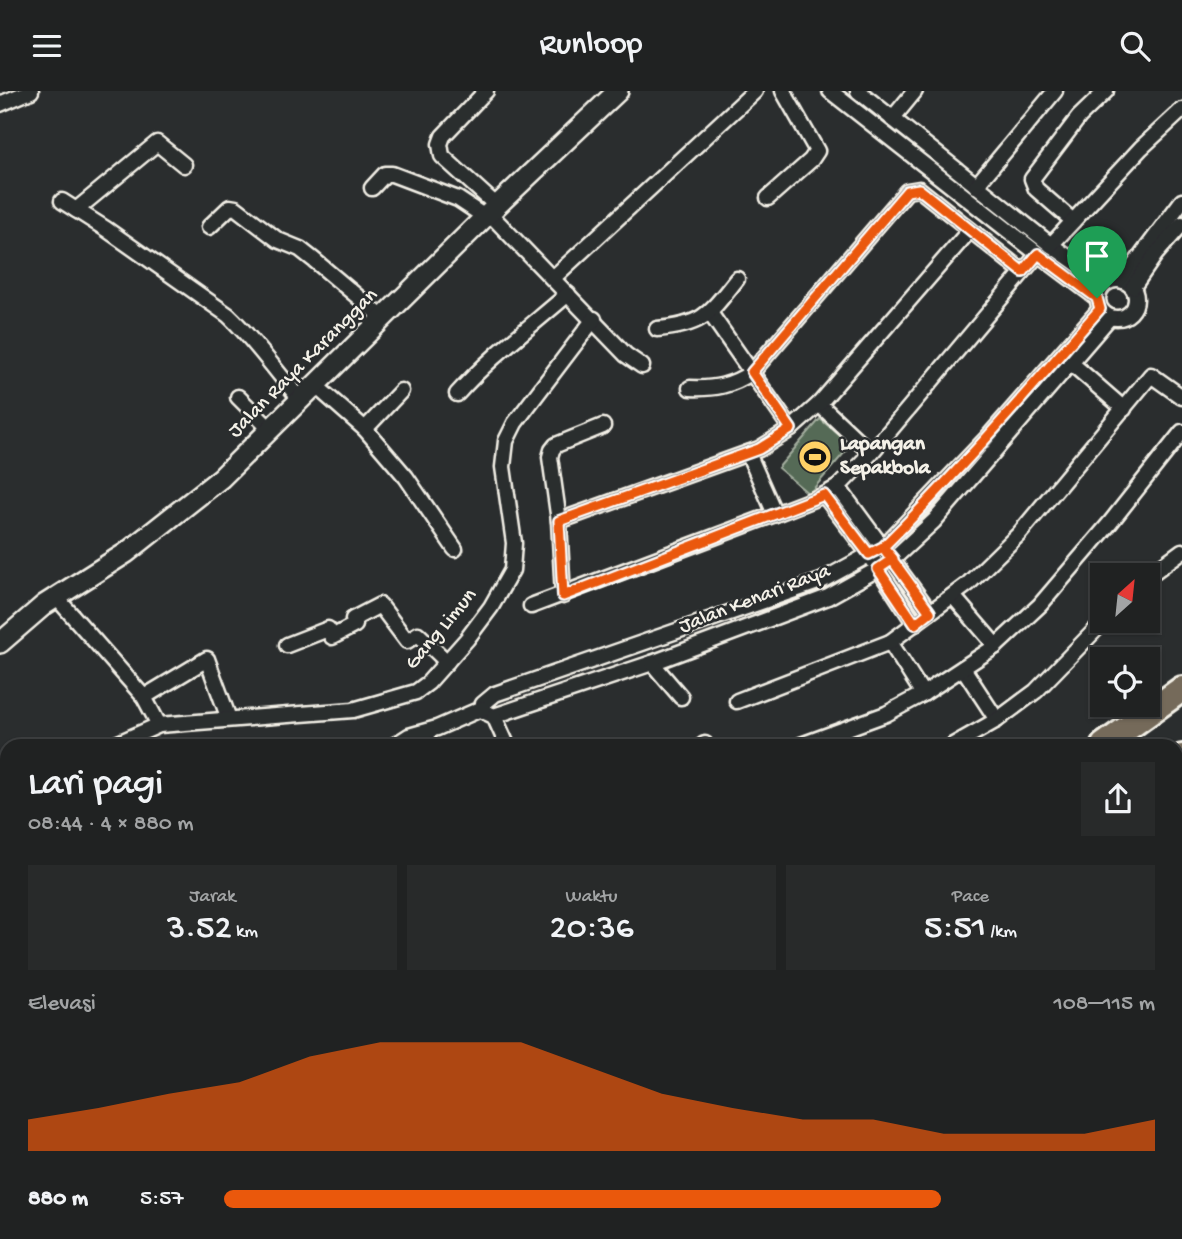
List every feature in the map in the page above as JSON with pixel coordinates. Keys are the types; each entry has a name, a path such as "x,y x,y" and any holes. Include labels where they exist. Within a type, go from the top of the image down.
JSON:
{"highway":[{"path":"1112,739 1182,689"}],"street":[{"path":"0,104 31,91"},
{"path":"486,91 443,136 440,145 442,156 490,212 626,355 642,366"},
{"name":"Jalan Raya Karanggan","path":"0,643 56,597 126,553 221,478 490,212 618,91"},
{"path":"553,278 755,91"},
{"path":"768,198 811,160 817,151 783,91"},
{"path":"831,91 1038,254 1102,308 1122,318 1133,311 1136,299 1128,284 1114,279 1105,283 1099,290 1102,308"},
{"path":"858,91 1051,245 1105,283"},
{"path":"892,119 915,91"},
{"path":"976,186 1055,91"},
{"path":"1073,221 1036,189 1032,179 1079,117 1106,91"},
{"path":"1051,245 1141,148 1182,110"},
{"path":"76,210 157,143 184,165"},
{"path":"372,188 382,176 392,174 490,212"},
{"path":"690,388 716,389 739,381 752,372 907,191 919,189 1023,272"},
{"path":"62,201 201,294 228,315 242,328 253,345 307,392 365,429 406,477 455,548"},
{"path":"1128,284 1182,201"},
{"path":"209,227 230,207 236,208 278,240 300,249 383,318"},
{"path":"559,521 759,449 791,429 819,404 970,230"},
{"path":"1128,284 1180,231"},
{"path":"531,606 775,514 838,487 871,453 1038,254"},
{"path":"657,329 688,325 710,313 737,279"},
{"path":"457,394 485,364 499,355 568,294"},
{"name":"Jalan Kenari Raya","path":"404,739 409,736 427,739 489,712 652,663 828,597 878,569 893,559 933,521 1070,362 1102,308"},
{"name":"Jalan Kenari Raya","path":"489,712 485,700 495,694 821,581 883,547 988,437 1102,308"},
{"path":"710,313 791,429"},
{"name":"Gang Limun","path":"128,739 159,725 353,710 416,692 428,683 491,607 512,570 514,543 503,467 506,441 515,423 594,319"},
{"path":"1070,362 1124,409"},
{"path":"737,701 890,642 968,584 1018,534 1151,375 1182,397"},
{"path":"365,429 401,391"},
{"path":"238,397 270,429"},
{"path":"819,404 871,453"},
{"path":"563,596 559,521 550,457 556,445 603,426"},
{"path":"817,739 886,714 923,694 996,646 1041,605 1182,432"},
{"path":"748,453 775,514"},
{"path":"838,487 930,612"},
{"path":"824,495 869,554 915,624"},
{"path":"1160,567 1182,551"},
{"path":"953,596 996,646"},
{"path":"56,597 144,697 159,725"},
{"path":"287,645 328,629 332,637 355,625 353,619 380,605 407,641 418,634 447,662"},
{"path":"964,739 997,720 1036,691 1092,633"},
{"path":"890,642 923,694"},
{"path":"144,697 207,659 229,719"},
{"path":"652,663 681,697"},
{"path":"963,668 997,720"},
{"path":"489,712 504,739"}],"green space":[{"name":"Lapangan Sepakbola","path":"820,419 851,445 809,494 778,468"}],"place":[{"name":"Lapangan Sepakbola","path":"815,457"}],"route":[{"path":"1097,298 1038,254 1023,272 919,189 912,188 752,372 791,429 759,449 559,521 563,596 824,495 869,554 883,547 893,559 930,612 915,624 878,569 893,559 883,547 988,437 1100,309 1097,298"}]}
